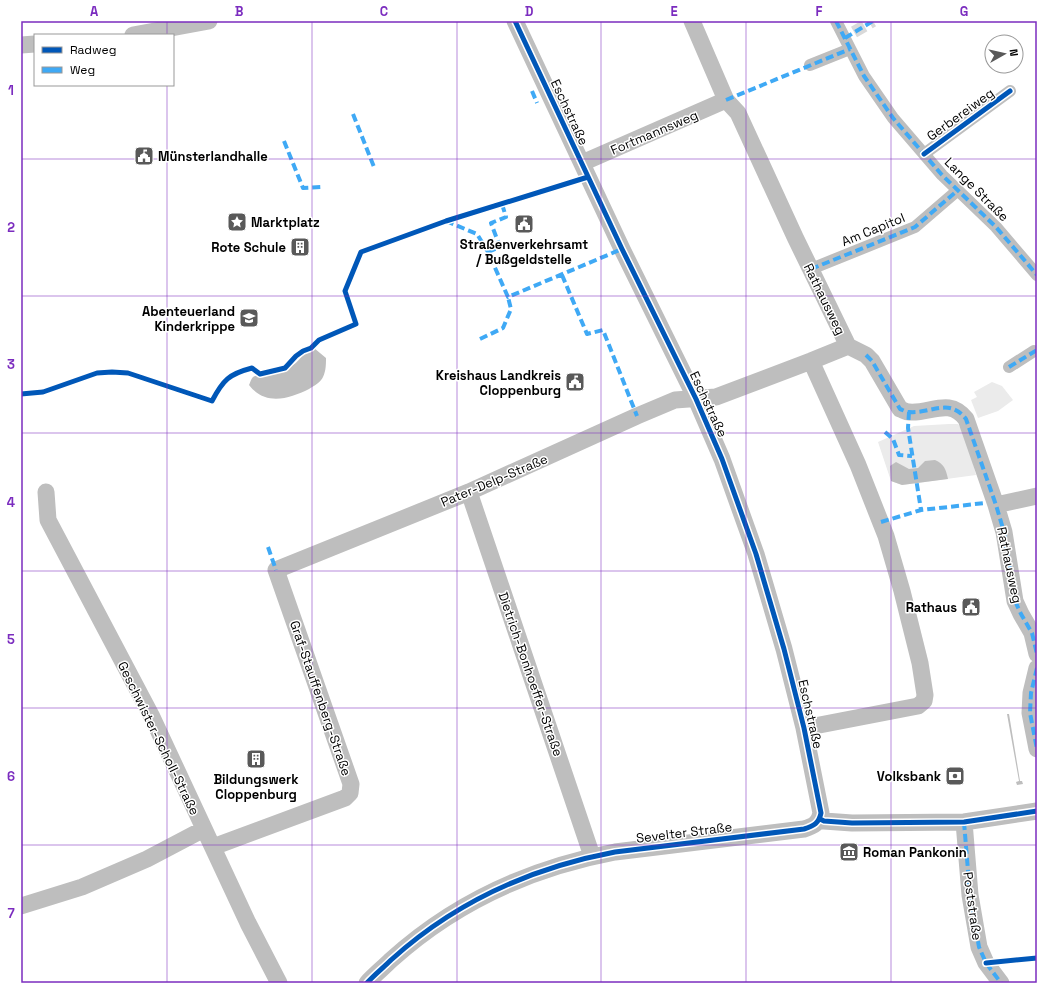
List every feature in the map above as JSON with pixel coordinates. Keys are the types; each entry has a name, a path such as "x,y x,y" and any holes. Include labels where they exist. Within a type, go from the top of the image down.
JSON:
{"street":[{"path":"138,34 209,21"},
{"name":"Eschstraße","path":"515,21 622,249 696,399 722,460 756,554 784,649 804,728 819,799 821,813 820,819"},
{"name":"Rathausweg","path":"692,21 726,100 738,113 848,346 866,355 872,362 900,409 908,412 946,407 957,410 966,419 1004,532 1015,601 1032,633 1037,654"},
{"name":"Lange Straße","path":"836,21 850,40 864,76 893,118 942,174 996,227 1037,274"},
{"path":"810,65 850,40"},
{"path":"21,45 34,44"},
{"name":"Gerbereiweg","path":"924,154 1010,91"},
{"name":"Fortmannsweg","path":"582,163 702,112 726,100"},
{"name":"Am Capitol","path":"811,270 915,227 958,190"},
{"name":"Pater-Delp-Straße","path":"292,564 469,492 675,400 716,397 848,346"},
{"path":"1009,367 1034,351"},
{"path":"804,728 911,708 918,706 924,701 925,695 918,656 902,591 881,522 872,498 811,361"},
{"name":"Geschwister-Scholl-Straße","path":"46,492 48,520 152,717 248,923 279,983"},
{"name":"Dietrich-Bonhoeffer-Straße","path":"469,492 592,856"},
{"path":"996,505 1037,496"},
{"name":"Graf-Stauffenberg-Straße","path":"213,847 345,798 350,793 351,784 276,570 292,564"},
{"path":"1037,668 1031,692 1030,713 1037,748"},
{"path":"820,819 824,821 852,823 964,822 1037,811"},
{"name":"Sevelter Straße","path":"367,983 419,936 460,908 486,894 516,881 592,856 804,829 814,826 820,819"},
{"name":"Poststraße","path":"964,822 970,895 979,947 986,963 1001,983"},
{"path":"21,906 82,887 147,859 204,829"}],"shaded area":[{"path":"314,348 326,358 326,368 322,379 309,389 293,396 278,399 262,396 255,392 249,385 253,377 293,365 305,353"},
{"path":"992,382 1002,386 1013,400 998,411 978,418 971,400 977,397 974,392"},
{"path":"958,424 966,436 976,475 902,485 891,481 878,442 914,426"},
{"path":"935,460 941,463 944,467 948,479 902,485 891,481 890,466 896,462 909,469 918,468 925,461"},
{"path":"1007,714 1009,714 1020,781 1022,781 1023,784 1017,785 1016,782 1019,781"}],"tunnel":[{"path":"854,32 873,21"}],"marked path":[{"path":"836,21 864,76 893,118 942,175 996,227 1037,275"},
{"path":"845,38 873,21"},
{"path":"726,100 850,49"},
{"path":"532,91 537,103"},
{"path":"353,114 374,167"},
{"path":"284,141 303,188 322,187"},
{"path":"811,269 915,227 958,190"},
{"path":"488,252 500,247 491,223 506,217 502,204"},
{"path":"446,221 477,234 488,252 508,297 622,249"},
{"path":"562,275 587,334 603,330 637,416"},
{"path":"480,339 503,328 511,309 508,297"},
{"path":"1009,367 1037,350"},
{"path":"866,355 872,361 900,409 908,412 939,408 953,409 960,412 966,419 1004,532 1015,601 1032,633 1037,654"},
{"path":"909,412 908,428 921,510"},
{"path":"885,432 893,439 899,455 912,456"},
{"path":"881,522 921,510 985,503"},
{"path":"268,547 276,570"},
{"path":"1037,668 1031,693 1030,713 1037,749"},
{"path":"964,822 970,895 979,947 986,963 1001,983"}],"cycle path":[{"path":"367,983 416,939 441,921 495,890 553,867 615,852 804,829 816,824 821,813 804,728 784,649 756,554 722,459 696,399 622,249 515,21"},
{"path":"924,154 1010,91"},
{"path":"21,394 43,392 97,373 112,372 128,373 212,401 223,383 232,376 252,368 260,374 285,368 296,356 311,348 319,340 356,324 345,291 361,252 446,221 588,177"},
{"path":"820,819 824,821 852,823 964,822 1037,811"},
{"path":"986,963 1037,958"}],"place":[{"name":"Münsterlandhalle","path":"144,156"},
{"name":"Marktplatz","path":"237,222"},
{"name":"Straßenverkehrsamt / Bußgeldstelle","path":"524,224"},
{"name":"Rote Schule","path":"300,247"},
{"name":"Abenteuerland Kinderkrippe","path":"249,318"},
{"name":"Kreishaus Landkreis Cloppenburg","path":"575,382"},
{"name":"Rathaus","path":"971,607"},
{"name":"Bildungswerk Cloppenburg","path":"256,759"},
{"name":"Volksbank","path":"955,776"},
{"name":"Roman Pankonin","path":"849,852"}]}
